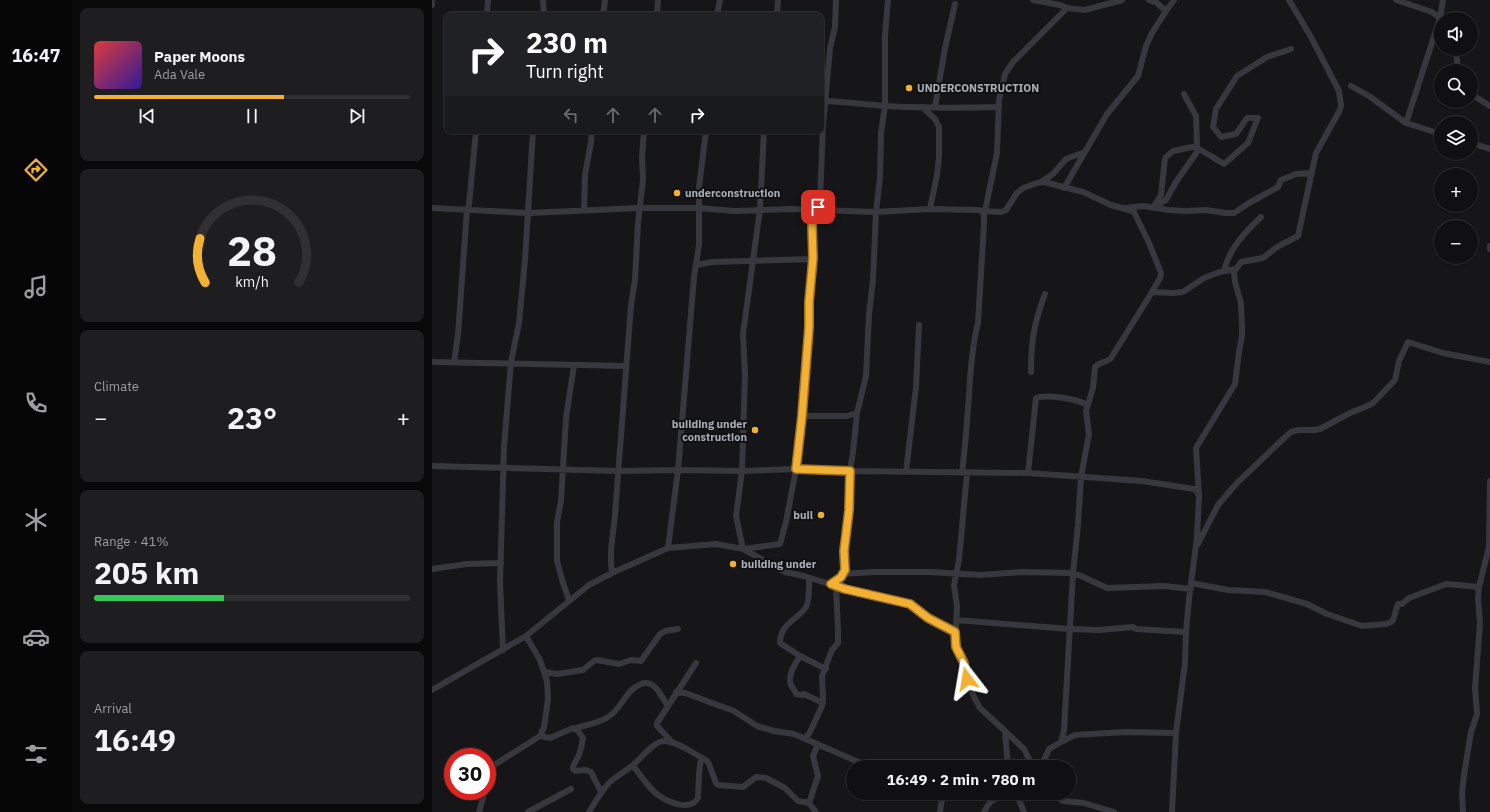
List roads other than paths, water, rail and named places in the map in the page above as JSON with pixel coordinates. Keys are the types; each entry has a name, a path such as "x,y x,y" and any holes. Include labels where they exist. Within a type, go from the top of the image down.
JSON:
{"street":[{"path":"432,0 432,5"},
{"path":"487,12 488,0"},
{"path":"543,0 544,12"},
{"path":"603,12 605,0"},
{"path":"657,12 658,0"},
{"path":"718,12 720,0"},
{"path":"777,12 778,0"},
{"path":"824,117 830,48 835,27 836,0"},
{"path":"833,585 844,574 844,551 849,510 850,471 857,413 866,376 876,212 880,177 881,133 885,106 885,35 888,0"},
{"path":"1033,0 1067,8 1085,10 1122,0"},
{"path":"1149,0 1157,3 1166,10"},
{"path":"1064,188 1107,114 1139,74 1149,40 1155,27 1174,0"},
{"path":"1172,812 1176,733 1185,663 1186,632 1196,548 1199,497 1196,448 1235,384 1242,327 1241,303 1233,274 1241,262 1263,258 1277,247 1298,236 1309,191 1316,153 1340,110 1339,91 1311,37 1289,0"},
{"path":"1396,0 1434,13"},
{"path":"1442,12 1443,0"},
{"path":"935,107 944,49 955,4"},
{"path":"1030,760 1024,749 980,708 974,697 967,680 964,663 956,647 955,632 957,607 954,585 959,560 969,381 974,337 978,323 984,211 997,153 1001,87 1005,74 1013,62 1067,8"},
{"path":"1406,123 1434,39"},
{"path":"1153,207 1166,200 1176,182 1199,149 1224,164 1248,143 1258,118 1247,118 1236,134 1221,137 1214,127 1216,109 1237,76 1267,57 1291,49"},
{"path":"1351,86 1369,96 1406,123 1434,132"},
{"path":"1153,207 1161,195 1165,158 1173,151 1198,146 1196,116 1184,94"},
{"path":"1478,98 1490,106"},
{"path":"826,101 854,102 885,106 999,107"},
{"path":"922,107 935,119 939,126 939,157 930,209"},
{"path":"454,362 467,209 469,205 476,134"},
{"path":"503,650 500,603 503,469 512,362 519,323 529,213 530,166 533,134"},
{"path":"584,210 585,175 592,134"},
{"path":"612,573 610,545 614,528 626,366 635,280 644,134"},
{"path":"668,548 678,470 687,357 699,244 699,187 706,134"},
{"path":"764,134 760,209 743,334 745,374 742,471 736,516 743,549 785,572 845,589 910,604 928,618 955,632"},
{"path":"432,690 526,636 589,585 668,548 716,544 743,549 780,544 786,522 796,469 802,416 813,258 812,225 820,200 823,134"},
{"path":"1478,145 1490,149"},
{"path":"432,208 529,213 640,208 699,208 735,211 760,209 876,212 930,209 1001,212 1006,210 1017,193 1023,188 1041,182 1053,174 1066,159 1085,152"},
{"path":"1123,208 1134,206 1188,211 1206,210 1234,213 1278,187 1281,180 1296,174 1312,173"},
{"path":"1041,182 1083,192 1111,205 1129,210 1136,214 1160,270 1161,276 1110,358 1106,362 1095,366 1093,388 1087,405 1086,416 1089,434 1081,477 1073,574 1064,735 1061,742"},
{"path":"1224,271 1226,262 1235,245 1261,217"},
{"path":"696,265 712,262 813,258"},
{"path":"1152,292 1183,292 1199,281 1224,271 1235,269"},
{"path":"1031,372 1031,345 1036,319 1045,294"},
{"path":"906,472 916,387 919,325"},
{"path":"1196,548 1218,505 1240,480 1283,438 1291,432 1298,430 1320,429 1350,413 1369,406 1392,384 1395,380 1399,361 1408,342 1442,353 1490,362"},
{"path":"432,362 512,362 626,366"},
{"path":"569,600 557,561 557,522 561,501 566,418 574,365"},
{"path":"1028,473 1036,398 1057,398 1079,401 1087,405"},
{"path":"802,416 847,416 857,413"},
{"path":"708,438 743,439"},
{"path":"432,466 619,471 742,471 796,469 1028,473 1142,481 1191,488 1198,493 1199,497"},
{"path":"1463,812 1462,793 1464,775 1471,732 1477,714 1475,688 1480,623 1478,598 1490,535 1490,481"},
{"path":"432,569 467,564 501,563"},
{"path":"844,574 873,572 956,573 981,575 1022,572 1073,574 1107,588 1191,586 1265,592 1307,604 1327,614 1366,626 1391,622 1398,604 1402,604 1409,598 1440,586 1453,584 1479,587"},
{"path":"809,578 806,605 799,615 787,624 780,639 782,645 826,669"},
{"path":"804,738 809,734 823,703 822,682 832,650 837,645 838,639 833,585"},
{"path":"956,620 1070,629 1099,630 1133,627 1142,630 1186,632"},
{"path":"545,672 557,674 583,670 594,661 598,660 619,664 630,660 641,662 660,634 665,631 678,629"},
{"path":"496,764 540,736 546,718 548,681 540,660 526,636"},
{"path":"800,656 791,674 791,686 795,690 796,694 804,694 823,703"},
{"path":"673,743 656,723 696,662"},
{"path":"540,736 550,738 571,728 576,728 608,717 621,706 632,689 645,683 650,683 667,705"},
{"path":"676,692 685,693 734,711 757,726 774,731 794,734 854,760"},
{"path":"576,728 583,738 578,757 573,765 573,769 575,771 586,770 591,772 601,792"},
{"path":"1004,730 1007,760"},
{"path":"1044,760 1049,750 1075,735 1104,732 1176,733"},
{"path":"589,812 601,792 618,775 633,766 660,742 665,741 673,743 709,764 718,785 743,787 756,777 766,778 785,788 798,801 809,804 816,812"},
{"path":"809,804 818,776 813,756 818,744"},
{"path":"633,766 657,794 684,809 693,804 698,798 701,758"},
{"path":"528,812 571,789"},
{"path":"479,812 482,800"},
{"path":"940,812 942,800"},
{"path":"984,812 990,802 994,800"},
{"path":"1019,800 1024,812"},
{"path":"1062,800 1084,803 1114,812"}],"place":[{"name":"UNDERCONSTRUCTION","path":"909,88"},
{"name":"underconstruction","path":"677,193"},
{"name":"building under construction","path":"755,430"},
{"name":"buil","path":"821,515"},
{"name":"building under","path":"733,564"}]}
